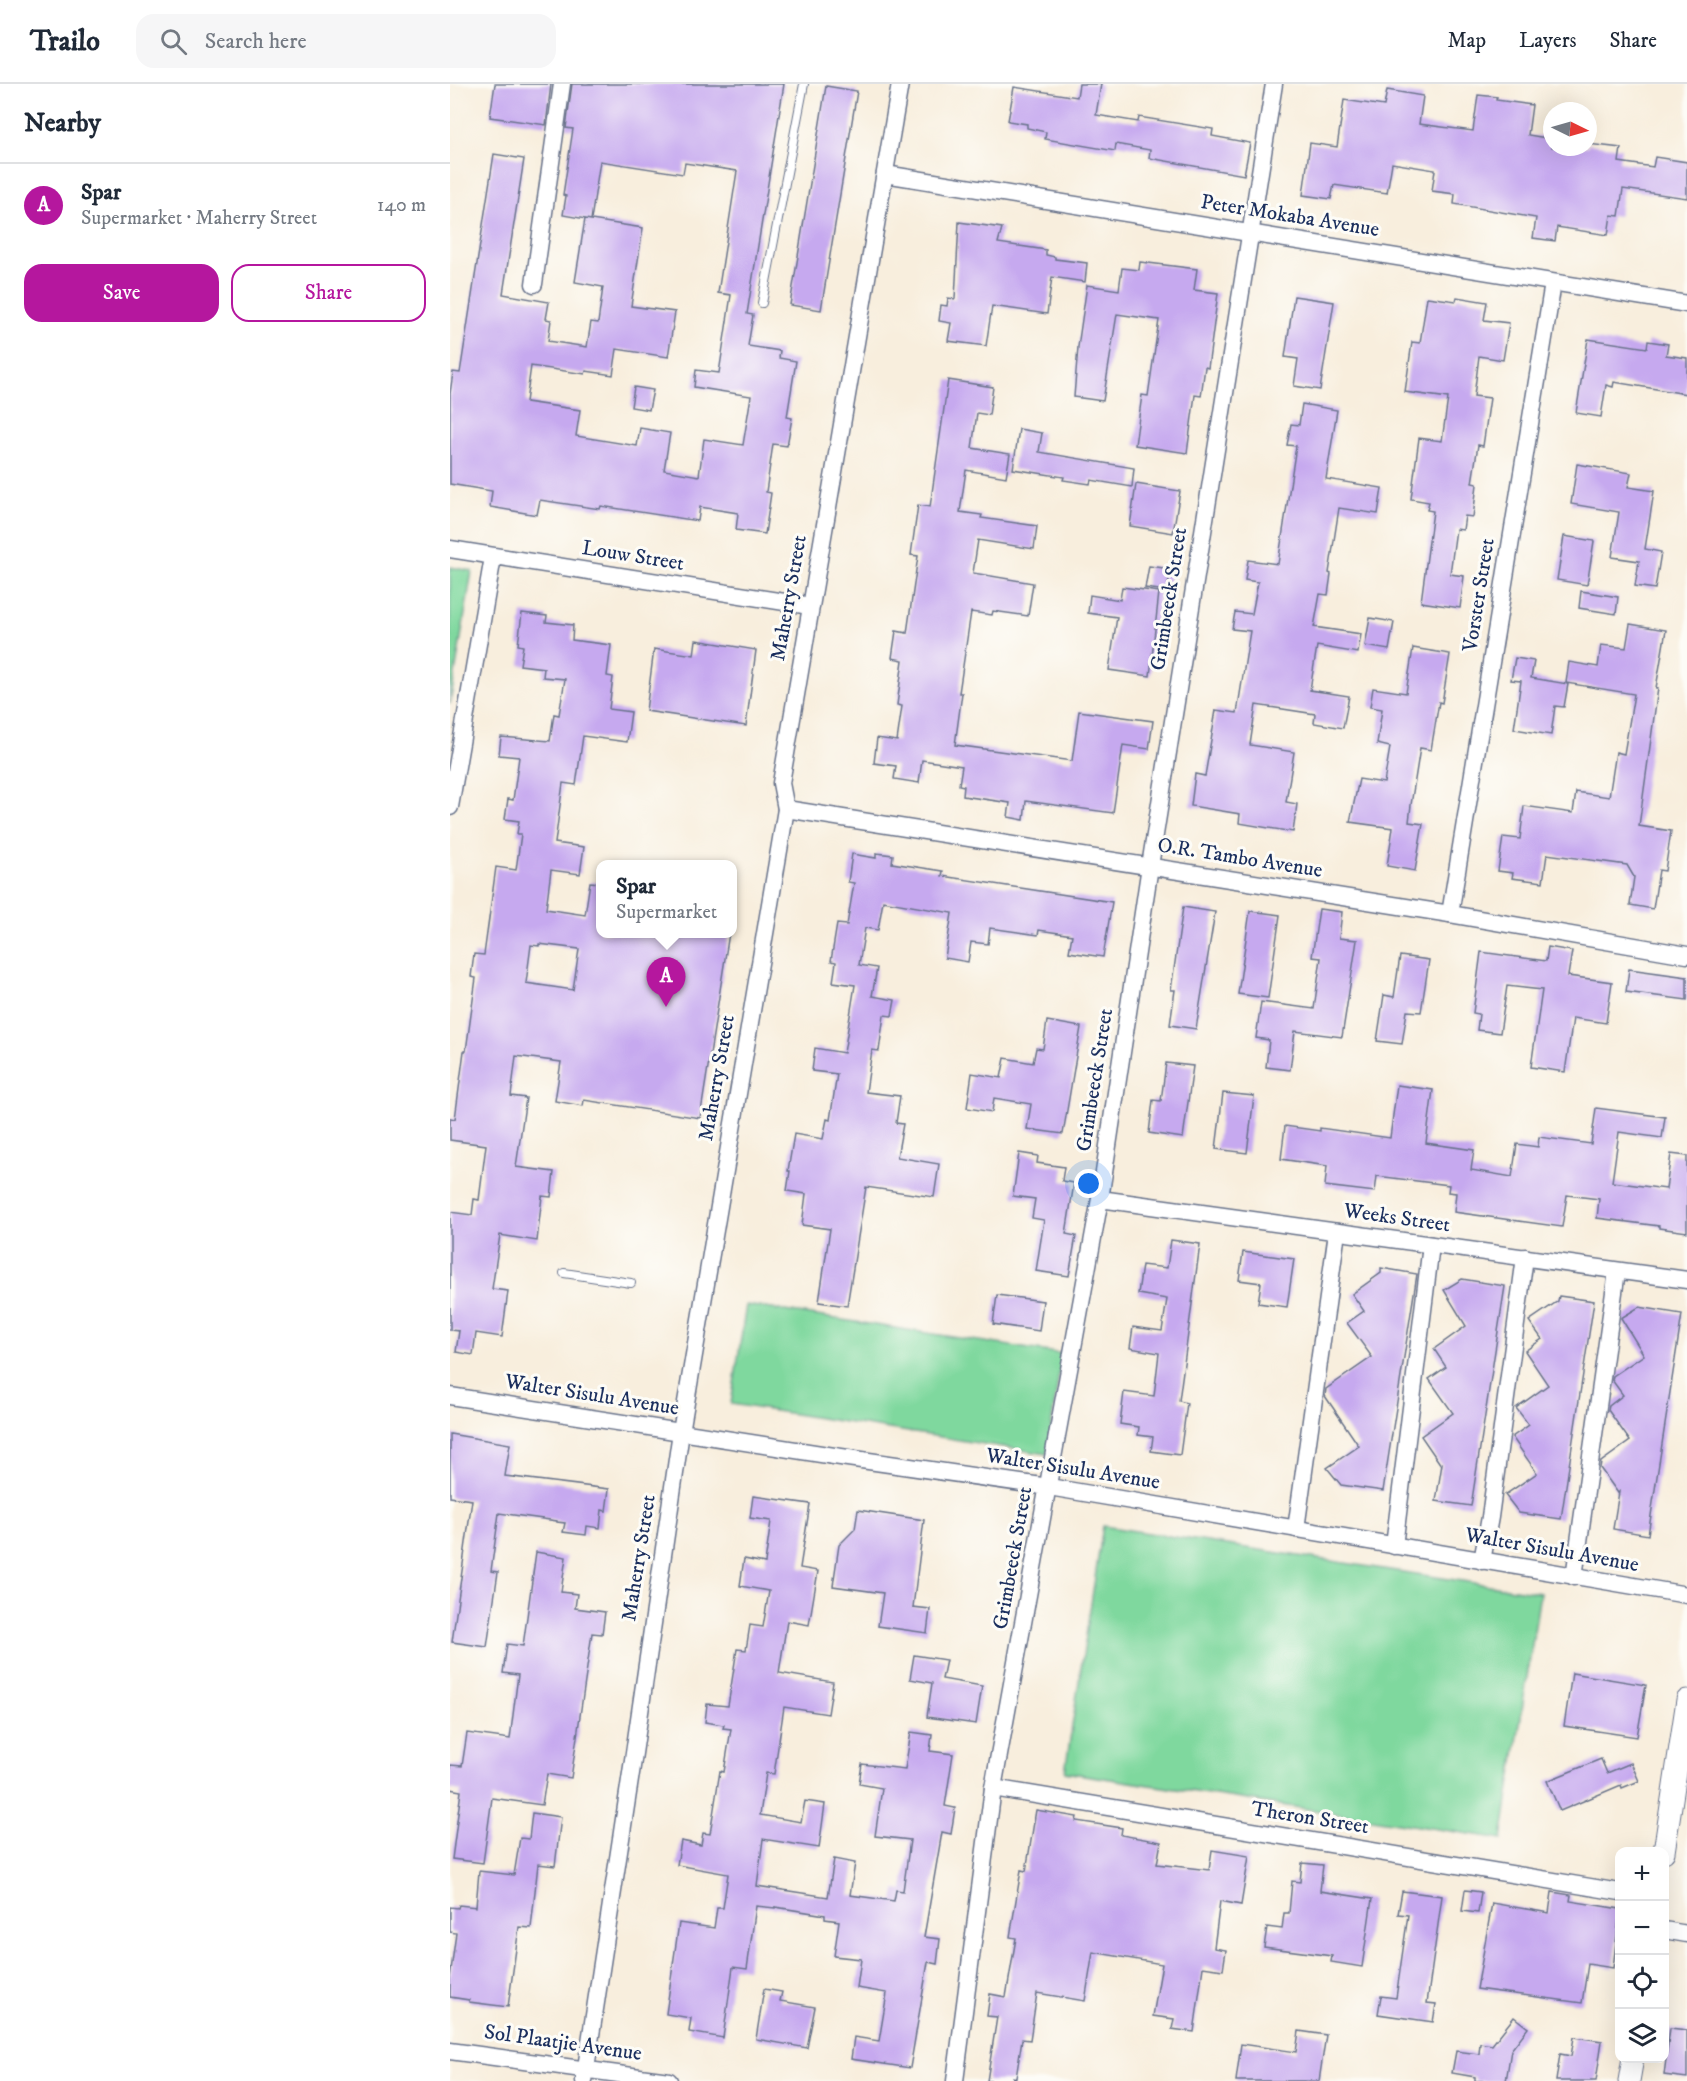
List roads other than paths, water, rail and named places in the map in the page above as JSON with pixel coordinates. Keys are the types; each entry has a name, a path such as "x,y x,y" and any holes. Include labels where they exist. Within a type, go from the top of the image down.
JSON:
{"street":[{"path":"534,284 562,84"},
{"name":"Maherry Street","path":"585,2075 681,1432 786,809 781,783 900,84"},
{"name":"Grimbeeck Street","path":"955,2081 993,1788 1100,1199 1150,866 1274,84"},
{"name":"Peter Mokaba Avenue","path":"885,174 1687,304"},
{"name":"Vorster Street","path":"1450,914 1553,283"},
{"name":"Louw Street","path":"450,549 810,606"},
{"path":"450,807 454,754 493,556"},
{"name":"O.R. Tambo Avenue","path":"786,809 1450,914 1687,955"},
{"name":"Weeks Street","path":"1100,1199 1687,1280"},
{"path":"1296,1529 1337,1232"},
{"path":"1394,1546 1431,1245"},
{"path":"1482,1561 1492,1505 1525,1257"},
{"path":"1574,1577 1617,1271"},
{"name":"Walter Sisulu Avenue","path":"450,1396 1049,1486 1687,1595"},
{"path":"1665,1847 1687,1700"},
{"name":"Theron Street","path":"993,1788 1615,1891"},
{"path":"1669,1931 1687,1934"},
{"name":"Sol Plaatjie Avenue","path":"450,2051 585,2075 669,2081"},
{"path":"1629,2081 1632,2063"}],"lane":[{"path":"762,303 804,84"},
{"path":"564,1273 631,1283"}],"place":[{"name":"Spar","path":"666,1007"}]}
